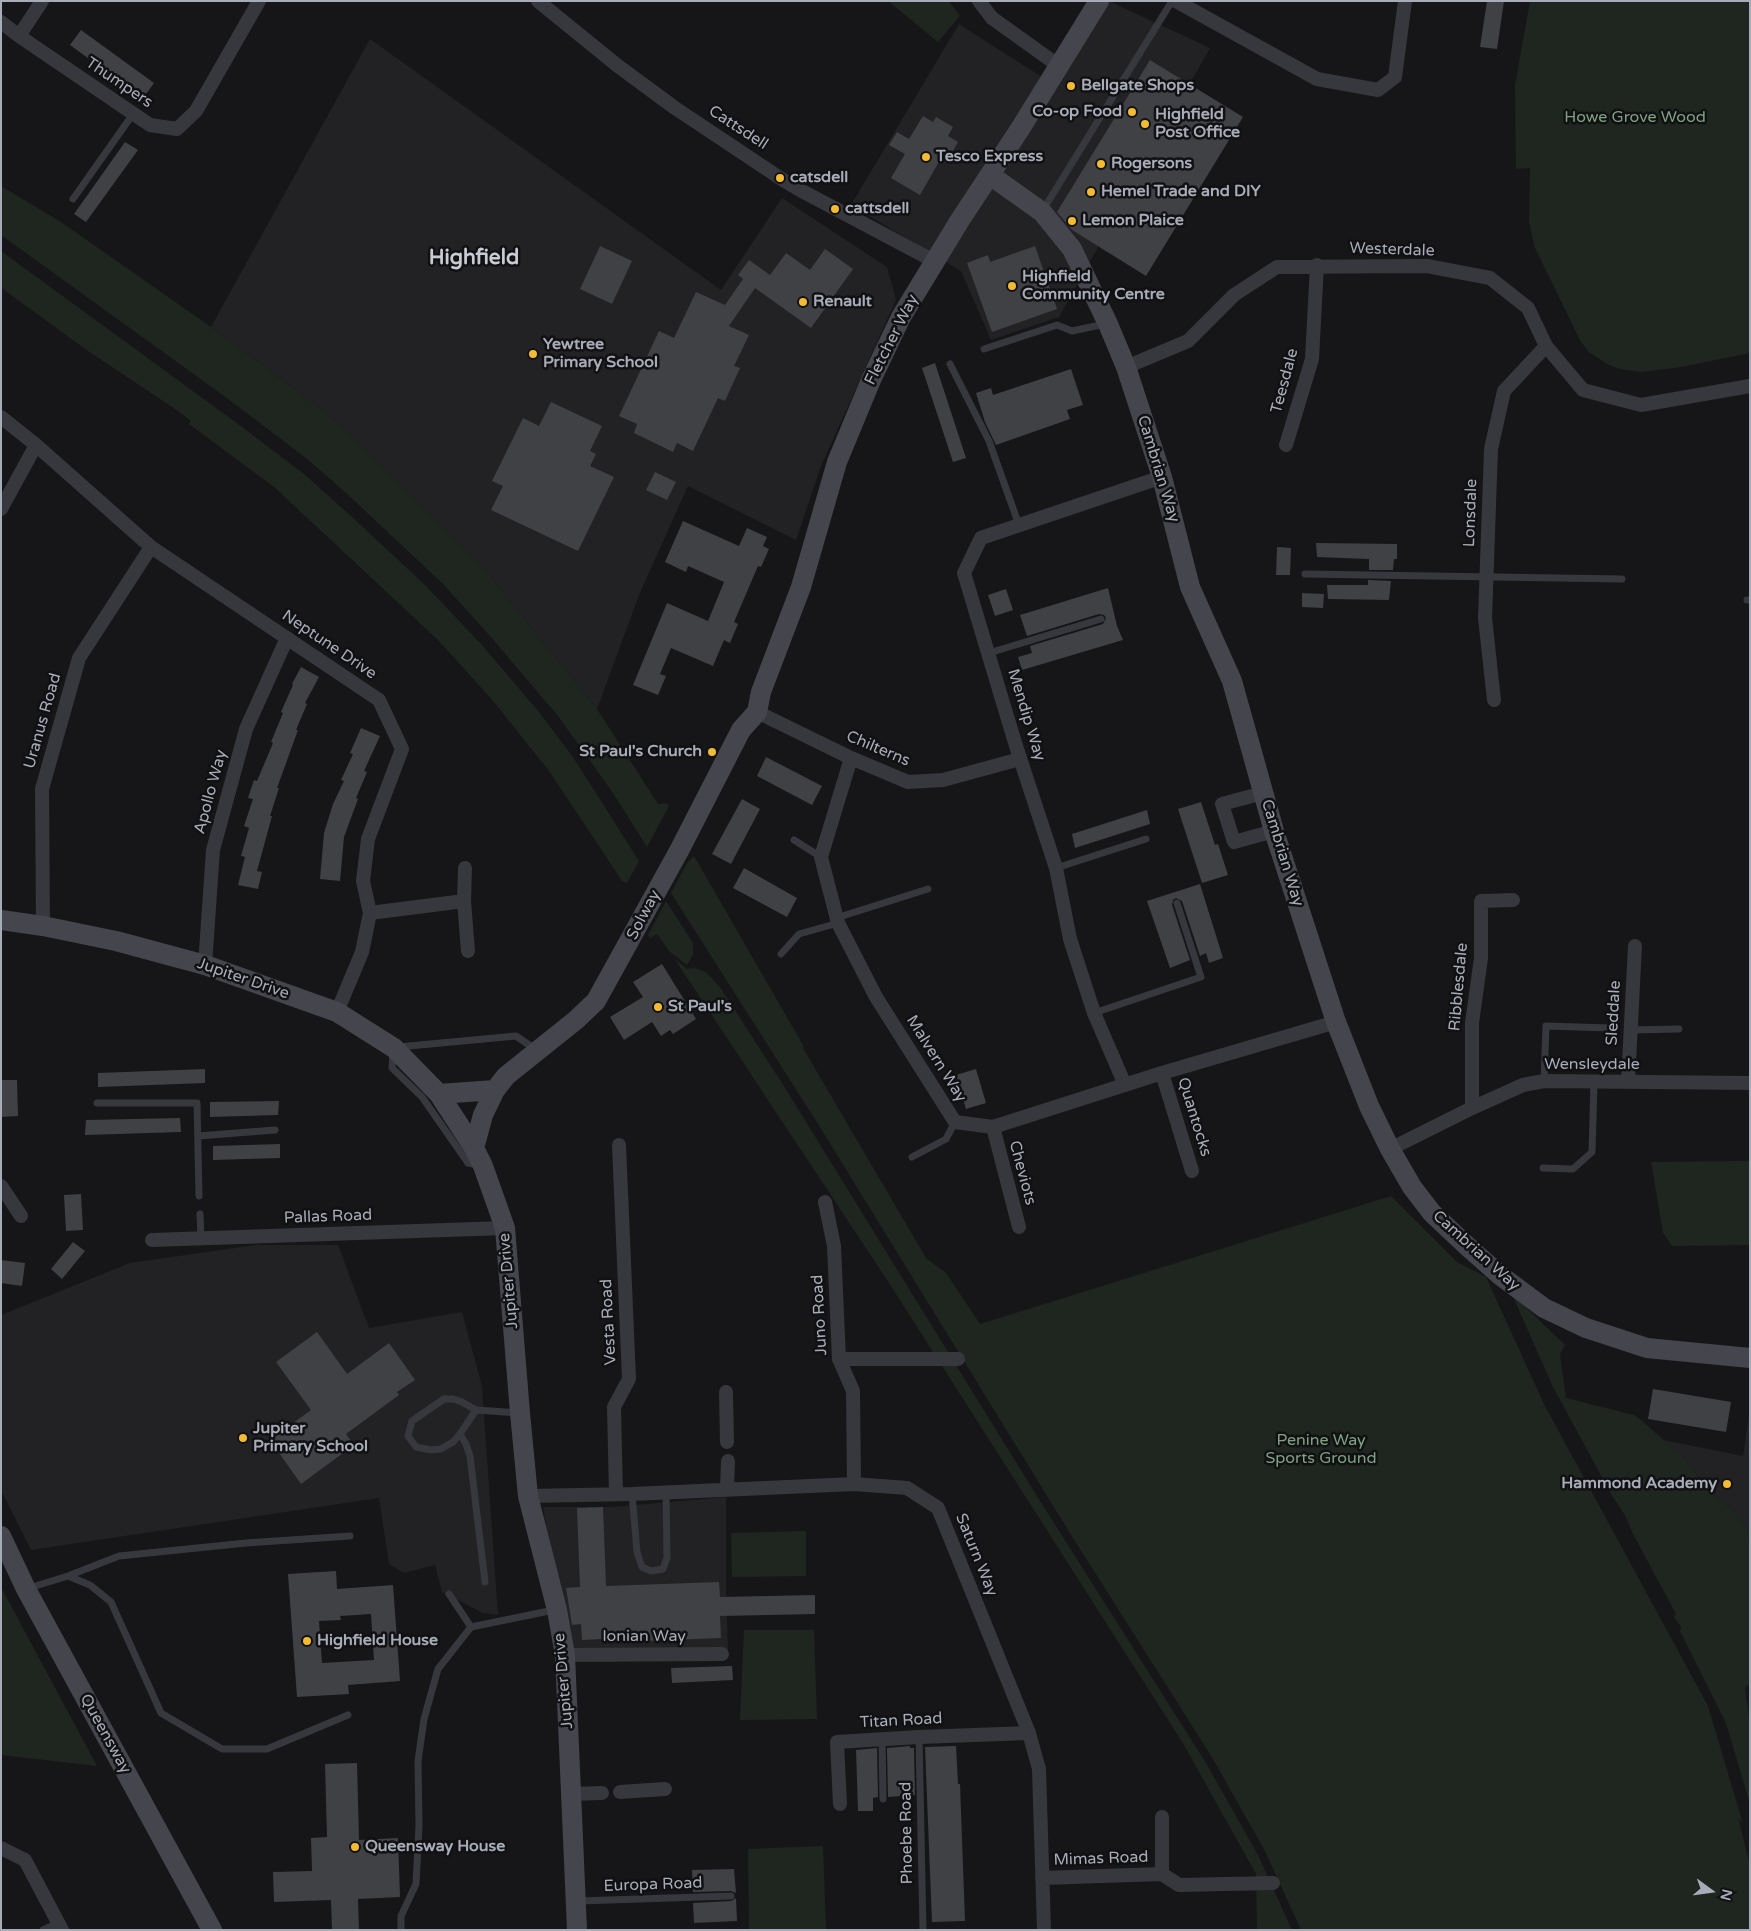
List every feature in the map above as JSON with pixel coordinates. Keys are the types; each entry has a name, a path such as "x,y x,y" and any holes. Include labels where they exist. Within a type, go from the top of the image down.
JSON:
{"street":[{"path":"19,36 42,1"},
{"name":"Thumpers","path":"1,22 150,125 177,129 196,111 258,1"},
{"name":"Cattsdell","path":"538,1 618,66 675,108 764,167 800,190 934,261"},
{"path":"979,1 992,18 1059,66"},
{"name":"Fletcher Way","path":"758,712 761,692 801,587 837,462 871,380 901,317 934,261 1099,1"},
{"path":"1174,1 1317,79 1378,90 1396,77 1405,1"},
{"name":"Cambrian Way","path":"990,175 1042,212 1072,249 1108,324 1126,367 1162,477 1190,587 1232,680 1274,832 1336,1022 1369,1106 1390,1149 1412,1187 1432,1213 1501,1276 1544,1308 1586,1328 1647,1348 1750,1358"},
{"name":"Westerdale","path":"1126,367 1188,341 1234,296 1277,267 1317,265 1427,266 1490,278 1528,308 1546,346 1583,390 1641,405 1750,386"},
{"name":"Teesdale","path":"1286,445 1312,359 1317,265"},
{"name":"Lonsdale","path":"1494,700 1485,618 1491,449 1504,391 1546,346"},
{"name":"Neptune Drive","path":"1,417 36,445 151,547 379,700 402,749 368,839 363,881 370,913 362,952 337,1012"},
{"path":"1,509 36,445"},
{"name":"Mendip Way","path":"1125,1085 1094,1013 1070,939 1056,868 1020,759 964,573 980,538 1162,477"},
{"name":"Uranus Road","path":"43,926 42,789 79,658 151,547"},
{"name":"Apollo Way","path":"205,966 213,850 246,728 287,638"},
{"name":"Chilterns","path":"758,712 850,758 908,782 943,780 1020,759"},
{"name":"Solway","path":"474,1148 482,1115 495,1090 506,1076 576,1020 596,1001 680,849 741,730 758,712"},
{"path":"821,857 850,758"},
{"path":"1263,793 1222,804 1234,842 1274,832"},
{"name":"Malvern Way","path":"821,857 837,921 876,997 955,1122 992,1128 1162,1073 1336,1022"},
{"path":"465,868 464,901 468,952"},
{"name":"Ribblesdale","path":"1472,1108 1472,1023 1481,958 1481,900 1513,900"},
{"path":"370,913 464,901"},
{"name":"Jupiter Drive","path":"1,920 43,926 116,941 205,966 337,1012 394,1048 439,1094 474,1148 483,1166 505,1228 528,1496 557,1610 565,1655 577,1930"},
{"name":"Sleddale","path":"1628,1082 1635,946"},
{"name":"Quantocks","path":"1162,1073 1192,1171"},
{"name":"Wensleydale","path":"1390,1149 1523,1085 1544,1081 1750,1083"},
{"path":"439,1094 495,1090"},
{"name":"Cheviots","path":"992,1128 1019,1227"},
{"name":"Vesta Road","path":"616,1494 614,1407 629,1379 619,1146"},
{"path":"1,1186 21,1216"},
{"name":"Juno Road","path":"825,1202 834,1246 839,1359 853,1391 854,1484"},
{"name":"Pallas Road","path":"152,1240 505,1228"},
{"path":"839,1359 958,1359"},
{"path":"726,1392 727,1442"},
{"path":"727,1489 728,1461"},
{"name":"Saturn Way","path":"528,1496 632,1494 854,1484 907,1488 938,1508 1028,1733 1039,1769 1044,1930"},
{"name":"Queensway","path":"1,1536 26,1589 212,1930"},
{"name":"Ionian Way","path":"565,1655 722,1654"},
{"name":"Titan Road","path":"840,1804 837,1742 1028,1733"},
{"path":"620,1792 665,1789"},
{"path":"571,1794 602,1793"},
{"name":"Mimas Road","path":"1162,1817 1162,1874"},
{"path":"1,1848 25,1860 60,1926"},
{"name":"Mimas Road","path":"1042,1878 1162,1874 1179,1885 1273,1883"}],"lane":[{"path":"1042,212 1174,1"},
{"path":"72,199 133,114"},
{"path":"984,349 1058,325 1072,331 1108,324"},
{"path":"950,364 989,441 1019,525"},
{"path":"1305,574 1622,579"},
{"path":"989,653 1101,619"},
{"path":"1056,868 1146,839"},
{"path":"794,840 821,857"},
{"path":"780,954 799,934 928,889"},
{"path":"1094,1013 1201,977 1176,903"},
{"path":"1544,1081 1546,1026 1609,1028"},
{"path":"1630,1030 1679,1029"},
{"path":"483,1166 468,1163 422,1097 392,1068 394,1048 516,1036 538,1051"},
{"path":"1543,1168 1573,1169 1592,1152 1594,1082"},
{"path":"97,1103 197,1102 199,1196"},
{"path":"912,1157 946,1139 955,1122"},
{"path":"198,1136 275,1130"},
{"path":"200,1214 201,1239"},
{"path":"476,1410 453,1442 441,1449 431,1450 416,1447 408,1436 412,1421 444,1399 462,1402 476,1410 520,1413"},
{"path":"460,1434 470,1456 485,1582"},
{"path":"632,1494 637,1552 642,1567 650,1571 663,1569 668,1558 666,1492"},
{"path":"26,1589 68,1576 119,1556 246,1543 350,1536"},
{"path":"68,1576 90,1585 111,1602 161,1713 222,1749 267,1749 348,1716"},
{"path":"449,1594 471,1627"},
{"path":"401,1930 401,1916 416,1884 419,1826 418,1761 424,1719 438,1669 471,1627 557,1610"},
{"name":"Phoebe Road","path":"919,1737 923,1930"},
{"path":"882,1739 884,1799"},
{"name":"Europa Road","path":"576,1901 731,1896"},
{"path":"43,1930 60,1926"}],"shaded area":[{"path":"1104,1 1109,1 1210,48 1059,317 991,340 961,271 851,205 959,24 1056,86"},
{"name":"Yewtree Primary School","path":"370,39 721,290 782,198 887,267 896,300 821,466 796,540 688,486 639,595 597,709 480,564 358,442 320,408 211,327"},
{"name":"Jupiter Primary School","path":"256,1245 338,1245 369,1328 462,1312 482,1386 498,1615 483,1613 442,1592 435,1565 404,1573 389,1564 379,1498 31,1550 1,1490 1,1315 130,1263"},
{"name":"Hammond Academy","path":"1750,1409 1750,1544 1747,1530 1732,1509 1711,1493 1685,1459 1663,1440 1743,1456"},
{"path":"726,1497 728,1651 567,1657 543,1507 612,1507"}],"green space":[{"path":"888,1 949,1 960,16 938,42"},
{"name":"Howe Grove Wood","path":"1530,1 1750,1 1750,353 1681,367 1642,372 1619,369 1607,364 1589,352 1581,342 1535,248 1529,222 1530,168 1516,169 1515,85"},
{"path":"1,186 61,222 211,327 320,408 358,442 480,564 597,709 658,804 667,803 669,806 647,847 613,793 558,716 443,584 306,458 224,396 1,235"},
{"path":"1,251 304,474 425,585 482,645 539,712 573,757 639,861 627,883 622,881 549,771 494,702 438,640 274,487 189,424 191,421 175,409 88,351 1,287"},
{"name":"Penine Way Sports Ground","path":"694,856 803,1048 926,1258 946,1273 980,1324 1391,1196 1457,1262 1486,1277 1545,1406 1708,1706 1741,1817 1742,1824 1738,1818 1750,1865 1750,1930 1301,1930 1265,1851 1213,1759 1068,1530 818,1124 671,893 687,863"},
{"path":"666,901 693,943 693,955 687,965 670,952 657,934 650,938 648,935"},
{"path":"674,958 687,969 694,968 706,972 720,987 782,1083 1035,1493 1206,1763 1258,1855 1292,1930 1257,1930 1256,1874 1184,1745 889,1283"},
{"path":"1750,1161 1750,1245 1672,1246 1663,1233 1651,1162"},
{"path":"1512,1294 1565,1345 1560,1354 1566,1398 1634,1415 1641,1420 1685,1459 1711,1493 1732,1509 1747,1530 1750,1544 1750,1683 1745,1688 1750,1724 1750,1804 1726,1723 1680,1631 1681,1627 1674,1617 1676,1614 1633,1534 1626,1517 1611,1494 1552,1385"},
{"path":"806,1531 806,1576 732,1577 731,1533"},
{"path":"1,1587 97,1766 1,1755"},
{"path":"744,1630 814,1630 817,1719 740,1720"},
{"path":"823,1846 826,1930 749,1930 748,1849"}],"building":[{"path":"1487,1 1504,1 1497,49 1480,47"},
{"path":"81,30 154,83 143,98 70,45"},
{"path":"1150,60 1243,117 1146,276 1072,230 1057,212"},
{"name":"Tesco Express","path":"923,116 933,122 936,117 953,127 948,136 958,142 946,163 940,160 920,195 891,178 905,154 889,145 897,132 909,139"},
{"path":"125,142 138,150 86,222 74,214"},
{"path":"600,246 632,261 612,304 580,289"},
{"name":"Highfield Community Centre","path":"1035,246 1057,309 992,332 967,263 988,255 990,262"},
{"path":"825,249 853,269 811,328 755,288 729,326 749,335 734,366 740,368 725,401 718,398 693,451 677,443 673,452 634,433 637,424 619,416 659,331 674,338 696,292 725,305 743,279 738,275 749,260 770,275 786,253 810,270"},
{"path":"935,363 966,458 953,462 922,368"},
{"path":"1071,369 1083,405 1067,410 1070,419 996,445 985,422 976,393 991,388 993,395"},
{"path":"551,402 602,426 590,451 596,454 590,466 614,477 578,551 491,510 503,486 492,481 523,418 539,426"},
{"path":"655,472 676,482 667,500 646,490"},
{"path":"683,521 739,546 747,528 767,537 763,546 769,549 761,567 758,566 734,622 738,624 730,643 724,640 713,666 671,648 660,674 666,676 658,695 633,685 667,603 708,621 724,582 688,566 686,572 665,562"},
{"path":"1316,543 1397,544 1397,559 1394,559 1393,570 1369,570 1369,559 1317,557"},
{"path":"1277,547 1291,548 1290,575 1276,575"},
{"path":"1368,580 1391,581 1389,600 1328,599 1327,585 1368,585"},
{"path":"1108,588 1117,626 1123,640 1022,670 1018,657 1032,653 1030,646 1103,624 1106,618 1104,615 1099,614 1027,636 1020,615"},
{"path":"1006,589 1013,610 995,616 988,595"},
{"path":"1302,593 1324,594 1323,608 1302,607"},
{"path":"301,667 319,677 305,703 307,704 296,730 298,730 277,788 279,788 270,816 272,816 257,871 262,872 258,889 238,885 245,857 241,856 249,828 244,826 253,799 248,798 254,780 257,781 273,743 271,742 283,713 281,712"},
{"path":"361,728 380,736 364,771 367,772 356,798 358,799 344,837 340,881 320,879 324,833 333,804 344,781 341,780 353,754 350,753"},
{"path":"766,757 822,786 812,805 757,776"},
{"path":"742,799 760,809 731,864 712,854"},
{"path":"1201,802 1215,845 1218,844 1228,875 1202,883 1178,809"},
{"path":"1147,810 1150,824 1075,848 1072,834"},
{"path":"744,868 797,898 787,917 733,888"},
{"path":"1200,884 1223,958 1209,963 1206,953 1200,956 1182,901 1176,898 1173,900 1172,905 1190,960 1170,968 1147,901"},
{"name":"St Paul's","path":"662,964 696,1019 673,1034 670,1030 661,1036 652,1022 624,1040 610,1017 643,997 633,982"},
{"path":"205,1069 205,1083 98,1087 98,1073"},
{"path":"976,1069 986,1103 966,1109 956,1075"},
{"path":"1,1080 17,1080 18,1116 1,1117"},
{"path":"279,1101 278,1115 210,1117 210,1102"},
{"path":"180,1118 181,1132 85,1135 86,1120"},
{"path":"280,1144 280,1158 213,1160 213,1146"},
{"path":"81,1194 83,1230 66,1231 64,1195"},
{"path":"73,1242 85,1251 62,1279 51,1269"},
{"path":"1,1260 25,1263 22,1286 1,1283"},
{"path":"317,1332 347,1374 389,1343 415,1380 397,1392 399,1395 346,1434 354,1445 301,1484 270,1440 311,1410 276,1362"},
{"path":"1653,1389 1731,1402 1726,1432 1648,1419"},
{"path":"603,1507 606,1586 719,1582 720,1597 815,1595 815,1614 720,1616 721,1638 621,1642 621,1638 582,1640 581,1624 572,1625 566,1588 580,1587 577,1508"},
{"name":"Highfield House","path":"336,1571 337,1589 393,1585 400,1681 348,1685 349,1694 297,1697 288,1574","holes":["371,1614 374,1660 322,1663 319,1621 341,1620 340,1616"]},
{"path":"732,1666 733,1680 672,1683 671,1668"},
{"path":"910,1746 910,1748 914,1748 915,1795 888,1797 887,1748"},
{"path":"956,1746 958,1784 960,1784 965,1921 932,1922 925,1747"},
{"path":"877,1748 878,1797 873,1798 873,1811 858,1811 856,1750"},
{"name":"Queensway House","path":"357,1763 359,1840 398,1838 400,1897 358,1899 359,1930 332,1930 331,1900 274,1902 273,1872 312,1871 311,1838 327,1837 325,1764"},
{"path":"734,1869 736,1893 731,1891 693,1892 692,1870"},
{"path":"736,1898 737,1921 694,1923 693,1903 731,1901"}],"place":[{"name":"Bellgate Shops","path":"1071,86"},
{"name":"Co-op Food","path":"1132,112"},
{"name":"Highfield Post Office","path":"1145,124"},
{"name":"Tesco Express","path":"926,157"},
{"name":"Rogersons","path":"1101,164"},
{"name":"catsdell","path":"780,178"},
{"name":"Hemel Trade and DIY","path":"1091,192"},
{"name":"cattsdell","path":"835,209"},
{"name":"Lemon Plaice","path":"1072,221"},
{"name":"Highfield Community Centre","path":"1012,286"},
{"name":"Renault","path":"803,302"},
{"name":"Yewtree Primary School","path":"533,354"},
{"name":"St Paul's Church","path":"712,752"},
{"name":"St Paul's","path":"658,1007"},
{"name":"Jupiter Primary School","path":"243,1438"},
{"name":"Hammond Academy","path":"1727,1484"},
{"name":"Highfield House","path":"307,1641"},
{"name":"Queensway House","path":"355,1847"}],"district":[{"name":"Highfield","path":"474,258"}]}
